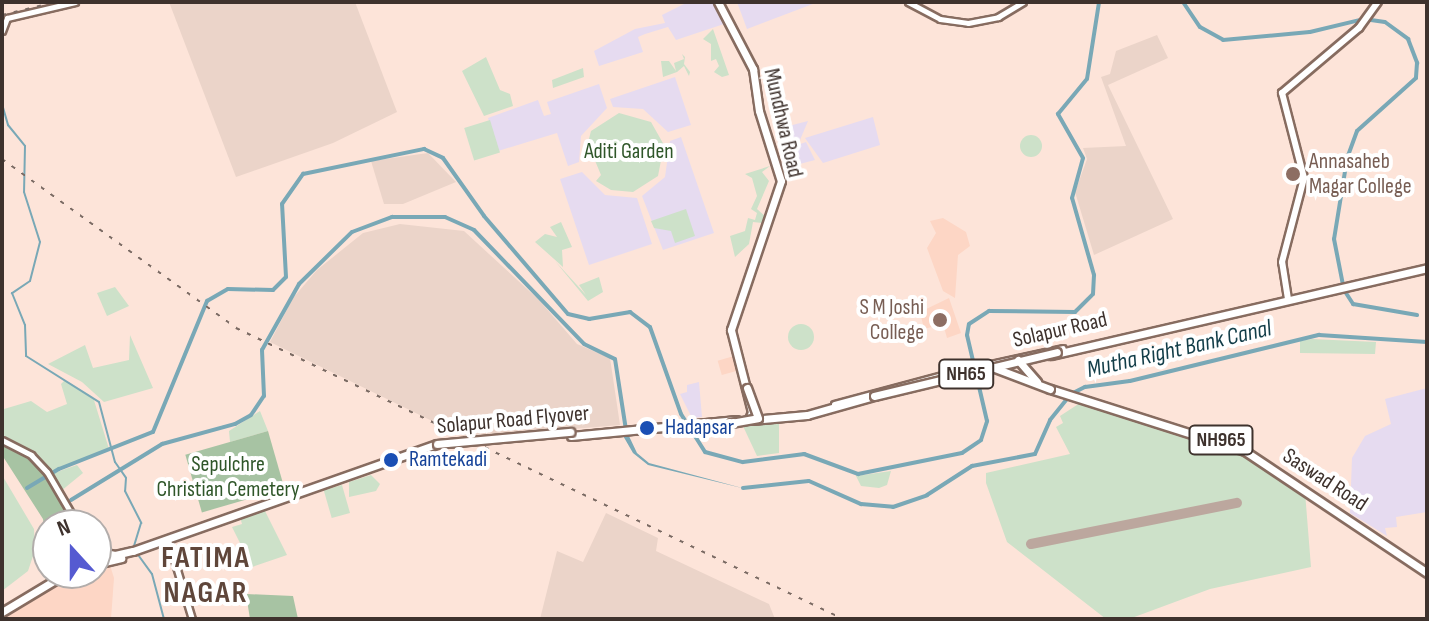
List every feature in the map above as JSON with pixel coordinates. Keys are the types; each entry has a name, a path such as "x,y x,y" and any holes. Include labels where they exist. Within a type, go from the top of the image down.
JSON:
{"highway":[{"name":"Mundhwa Road","path":"719,2 752,66 759,111 780,174 770,220 733,328 736,351 754,415"},
{"name":"Solapur Road","path":"1000,368 1060,350 1427,266"},
{"name":"NH65","path":"873,395 1000,368 1060,350"},
{"name":"NH65","path":"835,406 1060,350"},
{"name":"NH965","path":"957,375 1014,359 1033,380 1069,395"},
{"path":"1000,368 1028,375 1030,360"},
{"name":"NH965","path":"1000,368 1057,392"},
{"name":"NH965","path":"1000,368 1057,392"},
{"name":"NH965","path":"1028,375 1069,395"},
{"name":"Saswad Road","path":"1057,392 1246,449 1414,560 1427,573"},
{"name":"Saswad Road","path":"1069,395 1244,450 1414,560"},
{"name":"Solapur Road","path":"687,424 712,424 754,415 816,412 835,406"},
{"name":"Solapur Road","path":"571,435 835,406"},
{"path":"712,424 731,423 754,415 785,416 816,412"},
{"name":"Solapur Road","path":"604,430 624,430"},
{"name":"Solapur Road Flyover","path":"264,504 433,447 604,430"},
{"name":"NH65","path":"112,559 264,504"},
{"name":"NH65","path":"112,554 136,551 264,504"},
{"path":"2,611 38,589"}],"main road":[{"path":"3,24 22,13 72,2"},
{"path":"910,2 941,17 968,21 997,15 1022,2"},
{"path":"1287,297 1282,266 1304,178 1281,93 1377,2"},
{"name":"Solapur Road","path":"835,406 975,371 1000,368"},
{"path":"2,440 31,455 49,475 69,509"},
{"path":"168,540 192,619"}],"shaded area":[{"path":"169,2 355,2 397,112 333,143 236,177"},
{"path":"688,2 716,2 727,23 676,40 668,27 645,34 638,37 643,52 599,66 594,51 635,29 665,23 662,15"},
{"path":"737,2 818,2 747,29"},
{"path":"1157,35 1168,58 1108,85 1173,219 1094,255 1075,192 1087,159 1083,148 1126,146 1101,77 1110,74 1116,51"},
{"path":"675,77 691,125 668,132 643,109 613,107 610,99"},
{"path":"599,84 607,108 581,136 579,162 568,166 557,133 498,151 488,118 538,100 544,116 551,114 547,102"},
{"path":"873,117 880,145 823,163 805,138"},
{"path":"808,121 800,140 786,146 781,128"},
{"path":"681,137 714,233 663,250 642,196 665,177 670,141"},
{"path":"806,142 815,160 792,166 786,149"},
{"path":"428,153 456,182 403,204 384,204 371,161"},
{"path":"582,172 605,195 637,198 652,244 589,265 560,179"},
{"path":"943,218 966,232 970,246 958,255 955,298 943,291 927,248 936,233 930,221"},
{"path":"400,224 464,231 539,300 577,344 610,358 620,425 467,438 270,342 293,298 317,270 363,233"},
{"name":"S M Joshi College","path":"949,298 961,333 947,338 943,324 924,329 920,312"},
{"path":"734,356 738,370 722,375 718,361"},
{"path":"699,382 702,417 692,418 680,394 687,392 687,385"},
{"path":"1427,388 1427,512 1396,517 1397,527 1385,528 1387,536 1350,513 1352,458 1365,436 1391,424 1385,399"},
{"path":"606,513 658,538 656,551 769,604 775,619 540,619 557,551 583,562"},
{"path":"112,572 114,578 111,619 2,619 2,614 45,589 112,589"}],"green space":[{"path":"713,29 729,75 722,77 714,72 719,66 716,59 711,61 711,44 703,39"},
{"path":"682,54 690,72 689,76 684,66 677,72 663,77 661,61 669,61 676,71 674,63 684,59"},
{"path":"486,57 500,90 510,94 513,106 484,116 462,71"},
{"path":"583,68 584,77 553,88 552,80"},
{"name":"Aditi Garden","path":"619,113 651,122 664,145 658,176 633,192 611,190 596,181 601,175 591,151 585,154 591,131"},
{"path":"490,120 500,153 474,160 464,128"},
{"path":"1027,135 1035,135 1042,146 1035,157 1027,157 1020,150 1020,142"},
{"path":"770,166 762,172 769,181 757,209 765,216 762,223 753,222 749,244 735,257 730,236 745,231 748,218 755,220 757,213 751,209 757,196 752,178 745,174"},
{"path":"686,209 695,236 675,243 671,231 654,228 651,221"},
{"path":"561,222 572,247 562,250 563,267 535,242 545,234 557,237 550,227"},
{"path":"555,261 586,295 579,285 599,277 603,292 588,301"},
{"path":"115,287 129,306 107,316 97,293"},
{"path":"801,324 810,328 814,337 810,346 801,350 792,346 788,337 792,328"},
{"path":"130,335 153,388 104,402 82,382 48,364 85,345 93,368 129,360"},
{"path":"1300,341 1376,342 1375,354 1300,353"},
{"path":"65,380 93,397 109,449 50,473 32,455 2,437 2,398 4,409 31,401 47,412 67,404 61,384"},
{"path":"1080,403 1240,450 1305,492 1311,567 1210,589 1129,619 1106,619 1007,542 986,483 986,473 1070,454 1056,427 1063,423 1060,416"},
{"path":"260,411 268,431 230,442 229,431"},
{"path":"779,420 779,453 757,456 742,424"},
{"name":"Sepulchre Christian Cemetery","path":"268,431 285,489 202,512 185,455"},
{"path":"2,441 34,460 64,509 37,509 2,455"},
{"path":"77,465 83,473 61,491 51,474"},
{"path":"891,471 887,485 879,488 861,486 856,476"},
{"path":"2,475 32,526 32,559 28,571 2,591"},
{"path":"371,475 380,484 376,491 349,497 349,482"},
{"path":"342,485 350,513 332,518 324,490"},
{"path":"264,509 287,555 252,567 232,527 242,524 240,517"},
{"path":"246,594 293,596 298,619 250,619"}],"water":[{"path":"622,434 628,434 637,453 649,463 746,489 648,465 633,453"}],"waterway":[{"path":"27,488 59,469 153,432 207,301 228,289 273,290 286,277 282,204 303,174 424,149 443,158 484,216 568,314 589,319 630,312 650,327 681,414 705,452 743,462 804,454 858,474 962,453 981,440 987,421 967,335 969,324 989,311 1075,312 1093,294 1094,275 1072,198 1083,158 1058,114 1087,79 1099,2"},
{"path":"1183,2 1200,27 1223,40 1310,32 1364,19 1385,22 1408,39 1417,63 1416,78 1357,131 1347,159 1334,239 1344,290 1353,304 1417,315"},
{"path":"2,104 8,125 25,146 24,192 40,242 30,281 12,293 25,325 26,356 99,402 115,462 126,478 125,491 141,523 134,546"},
{"name":"Mutha Right Bank Canal","path":"71,500 162,444 235,424 251,415 264,396 262,350 299,284 352,232 392,217 445,217 474,230 584,344 615,359 626,430"},
{"name":"Mutha Right Bank Canal","path":"743,488 809,481 861,504 893,507 927,495 972,466 1035,454 1050,420 1071,394 1085,387 1130,381 1319,335 1427,342"},
{"path":"136,552 152,574 164,619"}],"runway":[{"path":"1031,544 1237,503"}],"railway":[{"path":"2,15 55,2"},
{"path":"2,159 236,328 843,619"}],"place":[{"name":"Annasaheb Magar College","path":"1293,174"},
{"name":"S M Joshi College","path":"940,320"},
{"name":"Hadapsar","path":"647,428"},
{"name":"Ramtekadi","path":"391,460"}],"district":[{"name":"FATIMA NAGAR","path":"206,575"}]}
